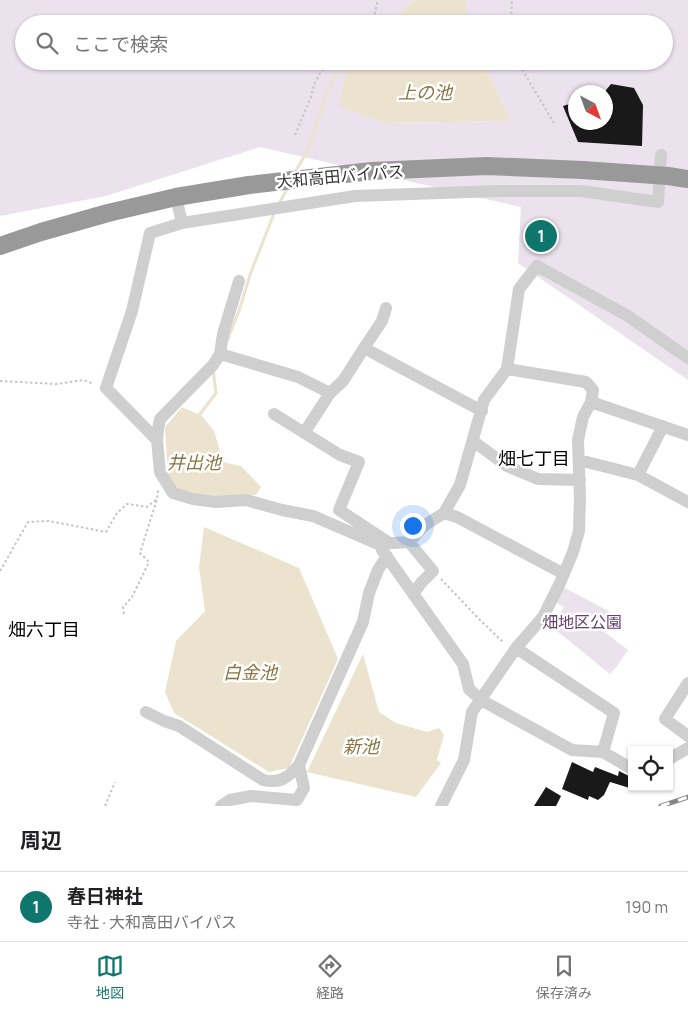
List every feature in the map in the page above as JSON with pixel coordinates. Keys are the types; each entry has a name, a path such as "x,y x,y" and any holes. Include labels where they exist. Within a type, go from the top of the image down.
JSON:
{"highway":[{"name":"大和高田バイパス","path":"0,246 41,232 99,216 176,198 249,185 372,171 487,166 583,170 688,179"}],"street":[{"path":"157,440 106,388 132,311 150,233 182,223 355,196 497,191 581,191 658,202 661,155"},
{"path":"581,191 583,170"},
{"path":"176,198 182,223"},
{"path":"239,281 223,334 220,354 213,365 160,419 157,440 160,472 173,492 193,499 216,502 246,500 312,516 385,548 409,542 425,525 444,513 460,486 484,400 507,369 519,289 537,266 628,316 688,358"},
{"path":"304,432 330,393 343,381 382,321 386,308"},
{"path":"364,348 482,411"},
{"path":"220,354 298,377 330,393"},
{"path":"442,806 464,760 472,712 515,650 543,617 564,574 579,530 580,480 578,440 583,417 591,402 593,390 586,382 507,369"},
{"path":"591,402 688,435"},
{"path":"274,414 340,455 359,462 339,510 385,548 463,664 469,688 481,700 572,750 603,752 628,767"},
{"path":"638,475 664,426"},
{"path":"473,441 507,466 538,479 580,480"},
{"path":"579,460 638,475 688,502"},
{"path":"444,513 456,517 564,574"},
{"path":"409,542 433,571 420,583 414,593"},
{"path":"146,712 179,726 263,780 272,782 293,773 299,765 363,622 369,592 385,548"},
{"path":"515,650 614,713 603,752"},
{"path":"688,683 665,719 688,736"},
{"path":"673,757 688,748"},
{"path":"221,806 230,800 251,796 297,800 304,788 299,765"}],"path":[{"path":"374,15 378,0"},
{"path":"511,15 512,0"},
{"path":"295,136 311,97 314,84 323,70"},
{"path":"522,70 554,123"},
{"path":"0,381 57,384 83,380 106,388"},
{"path":"124,614 123,608 132,598 149,562 140,552 157,499 160,472"},
{"path":"0,571 28,522 49,521 106,532 117,513 128,504 147,507 157,499"},
{"path":"433,571 479,619 515,650"},
{"path":"105,806 115,782"}],"green space":[{"path":"0,0 415,0 398,15 15,15 15,70 390,70 339,105 385,123 511,121 486,70 673,70 673,15 466,15 466,3 464,0 688,0 688,380 518,263 521,207 260,147 106,196 0,216"},
{"name":"畑地区公園","path":"563,587 614,614 603,631 628,650 610,674 552,627 564,607 555,602"}],"water":[{"path":"415,0 464,0 466,3 466,15 398,15"},
{"name":"上の池","path":"347,70 486,70 511,121 385,123 339,106"},
{"name":"井出池","path":"182,407 202,416 214,431 223,462 241,466 261,487 256,495 227,497 175,489 168,479 165,427"},
{"name":"白金池","path":"204,527 299,568 338,659 289,768 269,772 174,713 165,692 176,641 205,611 199,567"},
{"name":"新池","path":"363,654 379,712 396,723 427,732 439,728 444,735 437,760 441,763 416,797 307,772"}],"building":[{"path":"611,84 634,88 643,105 642,146 578,142 573,130 613,130 613,85"},
{"path":"568,104 568,118 563,106"},
{"path":"572,762 593,772 595,767 618,776 619,771 628,776 628,787 610,782 604,795 598,800 589,796 588,800 562,789"},
{"path":"546,787 561,796 556,806 534,806"}],"waterway":[{"path":"295,173 310,145 332,81 339,70"},
{"path":"279,204 288,187"},
{"path":"228,339 251,272 275,211"},
{"path":"199,417 216,393 213,369"}],"railway":[{"path":"661,806 688,797"}],"place":[{"name":"春日神社","path":"541,236"}],"district":[{"name":"畑七丁目","path":"534,458"},
{"name":"畑六丁目","path":"44,629"}]}
